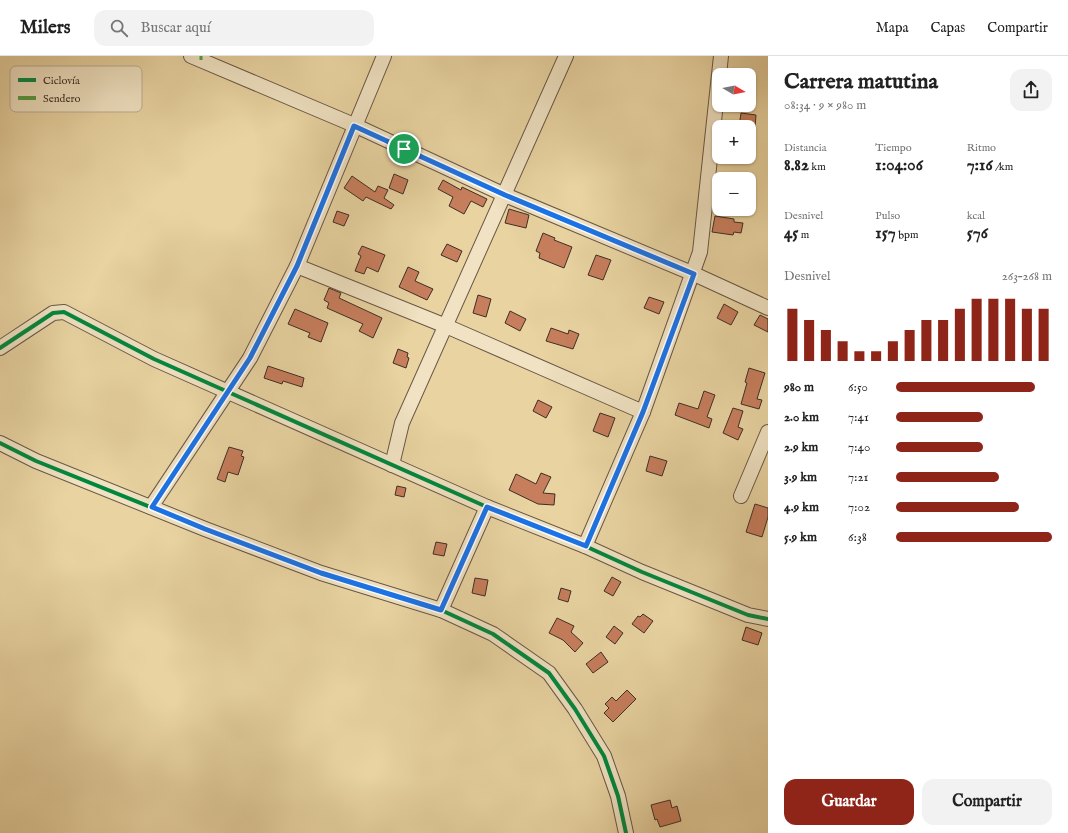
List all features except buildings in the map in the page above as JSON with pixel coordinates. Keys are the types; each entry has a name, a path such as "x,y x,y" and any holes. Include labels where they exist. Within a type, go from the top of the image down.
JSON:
{"street":[{"path":"191,56 354,126 505,195 694,274 768,308"},
{"path":"152,507 250,358 297,266 384,56"},
{"path":"392,465 402,423 566,56"},
{"path":"586,546 643,412 694,274 700,252 721,56"},
{"path":"297,266 446,326 643,412"},
{"path":"0,348 53,312 64,312 154,359 487,507 586,546 642,572 748,615 768,619"},
{"path":"740,496 767,439"},
{"path":"0,443 36,461 205,529 321,573 441,610 493,634 549,673 575,709 604,756 618,796 626,833"},
{"path":"441,610 487,507"}],"cycle path":[{"path":"0,348 53,313 64,312 154,359 487,507 585,546 642,572 748,615 768,619"},
{"path":"0,443 36,461 205,529 321,573 441,610 493,634 549,673 575,709 604,756 618,796 626,833"}],"route":[{"path":"354,126 404,149 505,195 694,274 643,412 586,546 487,507 462,560 441,610 321,573 205,529 152,507 250,358 297,266 354,126"}]}
